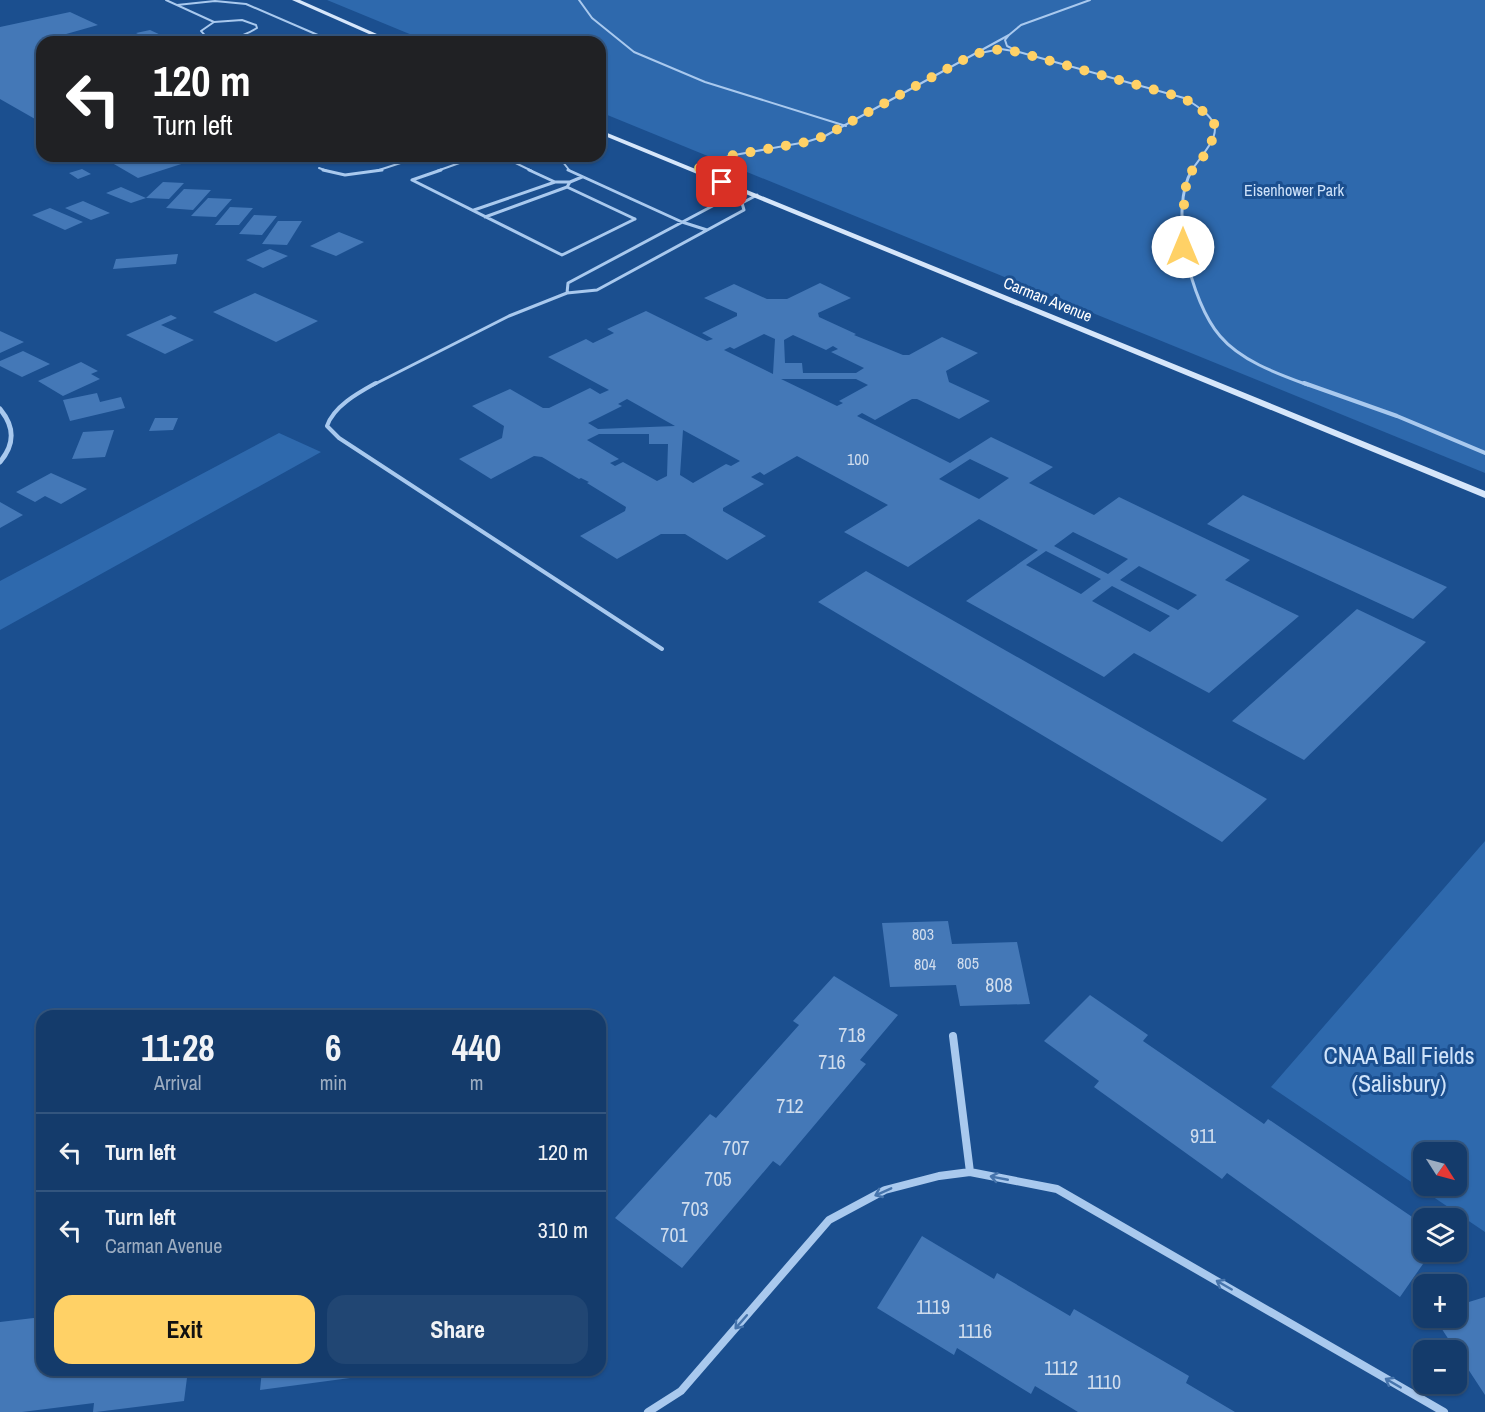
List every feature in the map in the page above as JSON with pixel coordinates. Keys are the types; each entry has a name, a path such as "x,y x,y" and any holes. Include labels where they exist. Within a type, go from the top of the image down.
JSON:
{"main road":[{"path":"295,0 378,36"},
{"name":"Carman Avenue","path":"606,134 1485,495"}],"street":[{"path":"0,409 13,430 13,442 0,462"},
{"path":"953,1036 970,1172"},
{"path":"648,1412 681,1391 829,1220 885,1190 939,1176 970,1172 1056,1189 1444,1412"}],"lane":[{"path":"166,0 214,22"},
{"path":"579,0 592,18 634,52 705,82 846,126"},
{"path":"694,170 729,156 806,142 846,126 1021,25 1090,0"},
{"path":"176,5 215,2 246,4 320,36"},
{"path":"208,36 201,31 214,22 242,20 256,25 257,28 241,36"},
{"path":"1009,34 1005,40 1007,46 1018,52"},
{"path":"974,54 1001,49 1018,52 1184,98 1211,117 1216,128 1213,138 1207,152 1187,177 1183,247 1206,311 1220,337 1245,356 1285,375 1396,416 1485,453"},
{"path":"319,168 338,174 361,175 403,162"},
{"path":"462,162 412,180 562,255 635,219 567,188"},
{"path":"513,162 555,182"},
{"path":"562,162 568,170 582,177 682,222 706,230"},
{"path":"473,210 555,182 570,182 582,177"},
{"path":"485,217 567,188 570,182"},
{"path":"567,293 568,283 720,202 742,203 757,195"},
{"path":"662,649 339,438 327,426 330,417 358,393 424,357 509,316 567,293 597,290 744,210 742,203"}],"green space":[{"name":"Eisenhower Park","path":"327,0 1485,0 1485,473 606,114 606,36 414,36"},
{"path":"279,433 321,452 0,630 0,581"},
{"name":"CNAA Ball Fields (Salisbury)","path":"1485,841 1485,1232 1467,1220 1467,1208 1450,1208 1432,1196 1467,1196 1467,1142 1413,1142 1413,1183 1271,1087"}],"building":[{"path":"70,12 98,25 59,36 36,36 36,120 0,99 0,27"},
{"path":"150,30 163,36 142,36 136,33"},
{"path":"110,162 187,162 138,178"},
{"path":"82,169 91,174 78,179 69,173"},
{"path":"163,182 184,183 169,199 146,198"},
{"path":"121,187 146,198 131,203 106,193"},
{"path":"184,189 211,190 193,210 166,208"},
{"path":"208,198 232,199 216,217 191,216"},
{"path":"83,201 110,213 91,220 65,208"},
{"path":"230,207 253,208 239,225 215,225"},
{"path":"50,208 83,222 65,230 32,215"},
{"path":"254,215 277,216 262,235 239,234"},
{"path":"278,221 302,221 287,245 262,244"},
{"path":"339,232 364,242 336,256 310,246"},
{"path":"270,249 288,256 263,268 246,260"},
{"path":"178,254 176,264 113,269 116,259"},
{"path":"820,283 851,298 818,313 819,317 856,334 854,335 903,355 909,355 942,337 978,353 946,371 949,382 990,401 959,419 917,399 912,399 875,420 862,413 857,416 950,463 991,437 1053,467 1029,483 1094,515 1119,497 1250,560 1225,580 1299,616 1209,693 1134,653 1104,677 966,601 1038,550 979,519 908,567 844,532 888,505 797,456 764,475 760,472 751,477 764,484 723,508 723,511 766,536 727,560 685,534 661,534 617,559 580,536 625,511 626,507 587,483 589,482 579,479 542,457 534,456 491,479 459,459 502,438 504,426 472,406 510,389 543,408 549,408 590,388 600,394 609,390 548,357 586,339 593,343 614,333 607,329 646,311 707,341 713,339 702,333 737,316 737,313 704,298 734,284 767,299 787,299","holes":["764,334 775,339 773,374 724,350 730,347 734,349","793,335 826,350 833,346 838,349 831,352 864,368 856,373 803,373 802,363 785,363 784,340","781,379 856,379 868,385 839,401 843,403 837,406","627,399 675,426 598,429 588,423 622,406 618,404","683,430 740,461 731,466 726,464 693,483 680,475","599,434 649,434 649,444 668,444 667,476 657,481 623,462 615,466 610,463 619,459 587,440","970,459 1009,478 979,499 939,479","1073,532 1128,559 1108,574 1054,546","1046,551 1101,579 1081,594 1026,565","1139,566 1197,595 1178,610 1120,580","1112,586 1170,616 1150,632 1092,601"]},
{"path":"255,293 318,321 276,342 213,312"},
{"path":"171,315 177,318 161,325 194,340 165,354 126,335"},
{"path":"0,331 24,342 0,353"},
{"path":"23,351 50,364 22,377 0,366 0,361"},
{"path":"81,362 98,371 91,374 100,379 63,396 38,381"},
{"path":"97,393 100,402 121,397 125,408 70,421 63,400"},
{"path":"155,418 178,418 173,430 149,431"},
{"path":"114,430 105,457 72,459 83,432"},
{"path":"51,473 87,489 61,504 45,496 35,502 16,492"},
{"path":"1243,495 1447,587 1413,619 1207,524"},
{"path":"0,502 23,515 0,528"},
{"path":"866,571 1267,799 1222,842 818,602"},
{"path":"1357,609 1426,642 1304,760 1232,721"},
{"path":"948,921 952,944 1017,942 1030,1004 960,1006 956,985 890,987 882,923"},
{"path":"834,976 898,1015 860,1060 866,1064 780,1166 773,1161 682,1268 615,1218 710,1114 716,1118 799,1025 793,1021"},
{"path":"1090,995 1148,1035 1143,1041 1264,1124 1268,1119 1413,1218 1413,1262 1424,1262 1416,1274 1413,1274 1413,1278 1400,1297 1227,1173 1222,1179 1094,1087 1099,1081 1044,1041"},
{"path":"922,1236 994,1279 997,1273 1070,1316 1074,1309 1189,1376 1186,1383 1235,1412 1078,1412 1035,1386 1031,1394 957,1348 954,1355 877,1308"},
{"path":"1485,1297 1485,1395 1467,1367 1467,1340 1449,1340 1441,1328 1467,1328 1467,1303"},
{"path":"36,1318 36,1376 187,1376 184,1401 96,1412 93,1412 94,1403 22,1412 0,1412 0,1322"},
{"path":"261,1376 350,1376 350,1378 260,1390"}],"route":[{"path":"722,182 694,170 729,156 806,142 825,136 974,54 1001,49 1184,98 1211,117 1216,128 1213,138 1207,152 1187,177 1183,247"}]}
